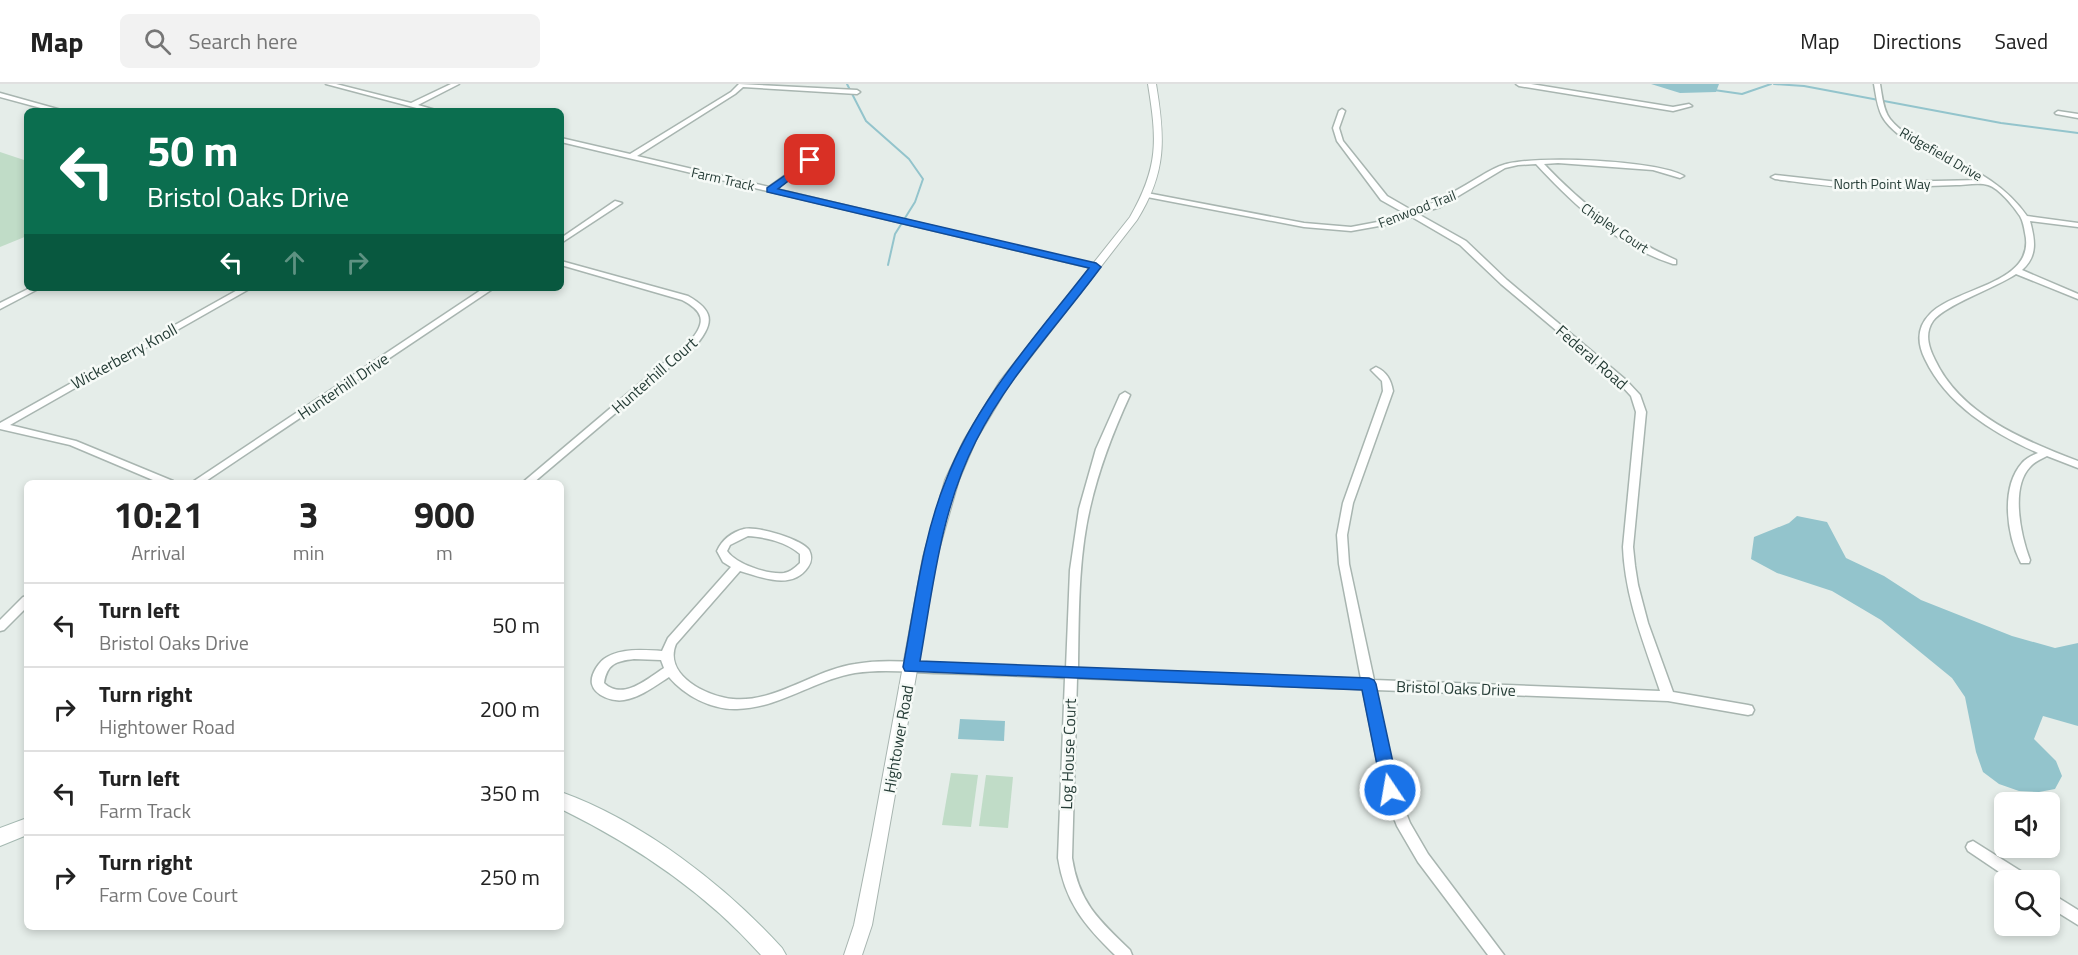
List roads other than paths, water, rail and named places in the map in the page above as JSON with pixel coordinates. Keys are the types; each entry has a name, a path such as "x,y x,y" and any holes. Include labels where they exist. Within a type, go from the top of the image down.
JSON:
{"main road":[{"path":"564,802 665,857 703,884 740,916 775,955"},
{"path":"0,837 24,827"}],"street":[{"path":"329,84 424,108"},
{"path":"412,105 456,84"},
{"name":"Hightower Road","path":"854,955 870,891 938,523 952,480 970,440 1004,384 1134,218 1147,195 1157,170 1160,147 1152,84"},
{"path":"1519,84 1673,109 1689,106"},
{"name":"Ridgefield Drive","path":"1877,84 1882,110 1895,128 1990,182 2025,218 2031,233 2031,247 2026,261 2016,271"},
{"path":"631,157 743,85 857,92"},
{"path":"0,95 47,108"},
{"name":"Federal Road","path":"1342,111 1336,128 1340,141 1384,198 1463,243 1504,282 1623,382 1635,395 1641,412 1628,567 1634,596 1668,696"},
{"path":"2058,113 2078,116"},
{"name":"Farm Track","path":"564,141 1096,267"},
{"path":"770,190 810,160 827,153"},
{"name":"Fenwood Trail","path":"1147,195 1328,228 1372,226 1412,214 1455,196 1503,168 1537,161 1654,168 1680,176"},
{"name":"Chipley Court","path":"1537,161 1591,215 1653,254 1673,261"},
{"name":"North Point Way","path":"1775,177 1847,185 1990,182"},
{"path":"564,239 618,203"},
{"path":"2025,218 2078,225"},
{"name":"Hunterhill Court","path":"530,480 694,342 703,332 706,321 701,308 686,298 564,264"},
{"path":"2078,297 2016,271 1938,311 1925,324 1922,342 1929,361 1951,393 1967,407 2002,430 2045,453 2078,465"},
{"path":"0,306 30,291"},
{"name":"Wickerberry Knoll","path":"1,426 242,291"},
{"name":"Hunterhill Drive","path":"201,480 485,291"},
{"path":"1376,370 1386,380 1388,391 1348,503 1342,535 1344,564 1390,790 1404,826 1423,858 1497,955"},
{"name":"Log House Court","path":"1125,395 1101,449 1084,509 1075,570 1065,858 1066,874 1080,908 1125,955"},
{"path":"1,426 74,443 162,480"},
{"path":"2025,560 2017,542 2014,503 2025,466 2045,453"},
{"path":"746,532 757,532 798,546 805,552 806,560 802,568 792,575 781,578 738,566 725,559 722,551 726,543 746,532"},
{"path":"667,656 628,655 612,658 601,668 598,684 603,691 623,696 670,670 667,656 672,641 738,566"},
{"path":"0,627 24,603"},
{"name":"Bristol Oaks Drive","path":"670,670 678,680 705,698 730,705 766,700 849,670 869,667 911,667 1668,696 1748,710"},
{"path":"1973,847 2007,870"},
{"path":"2060,906 2078,918"}],"water":[{"path":"1651,84 1719,84 1716,92 1680,93"},
{"path":"1797,516 1827,522 1846,558 1884,576 1921,600 2012,636 2055,648 2078,643 2078,726 2043,716 2034,739 2056,761 2062,776 2055,789 2039,792 2019,791 1999,784 1983,772 1976,752 1965,697 1952,678 1881,620 1832,591 1777,573 1751,559 1754,537 1789,523"},
{"path":"960,719 1005,721 1004,741 958,739"}],"waterway":[{"path":"847,84 866,121 909,159 923,179 915,202 895,234 888,265"},
{"path":"1714,90 1742,94 1771,84"},
{"path":"1774,84 1804,86 2001,123 2078,133"}]}
